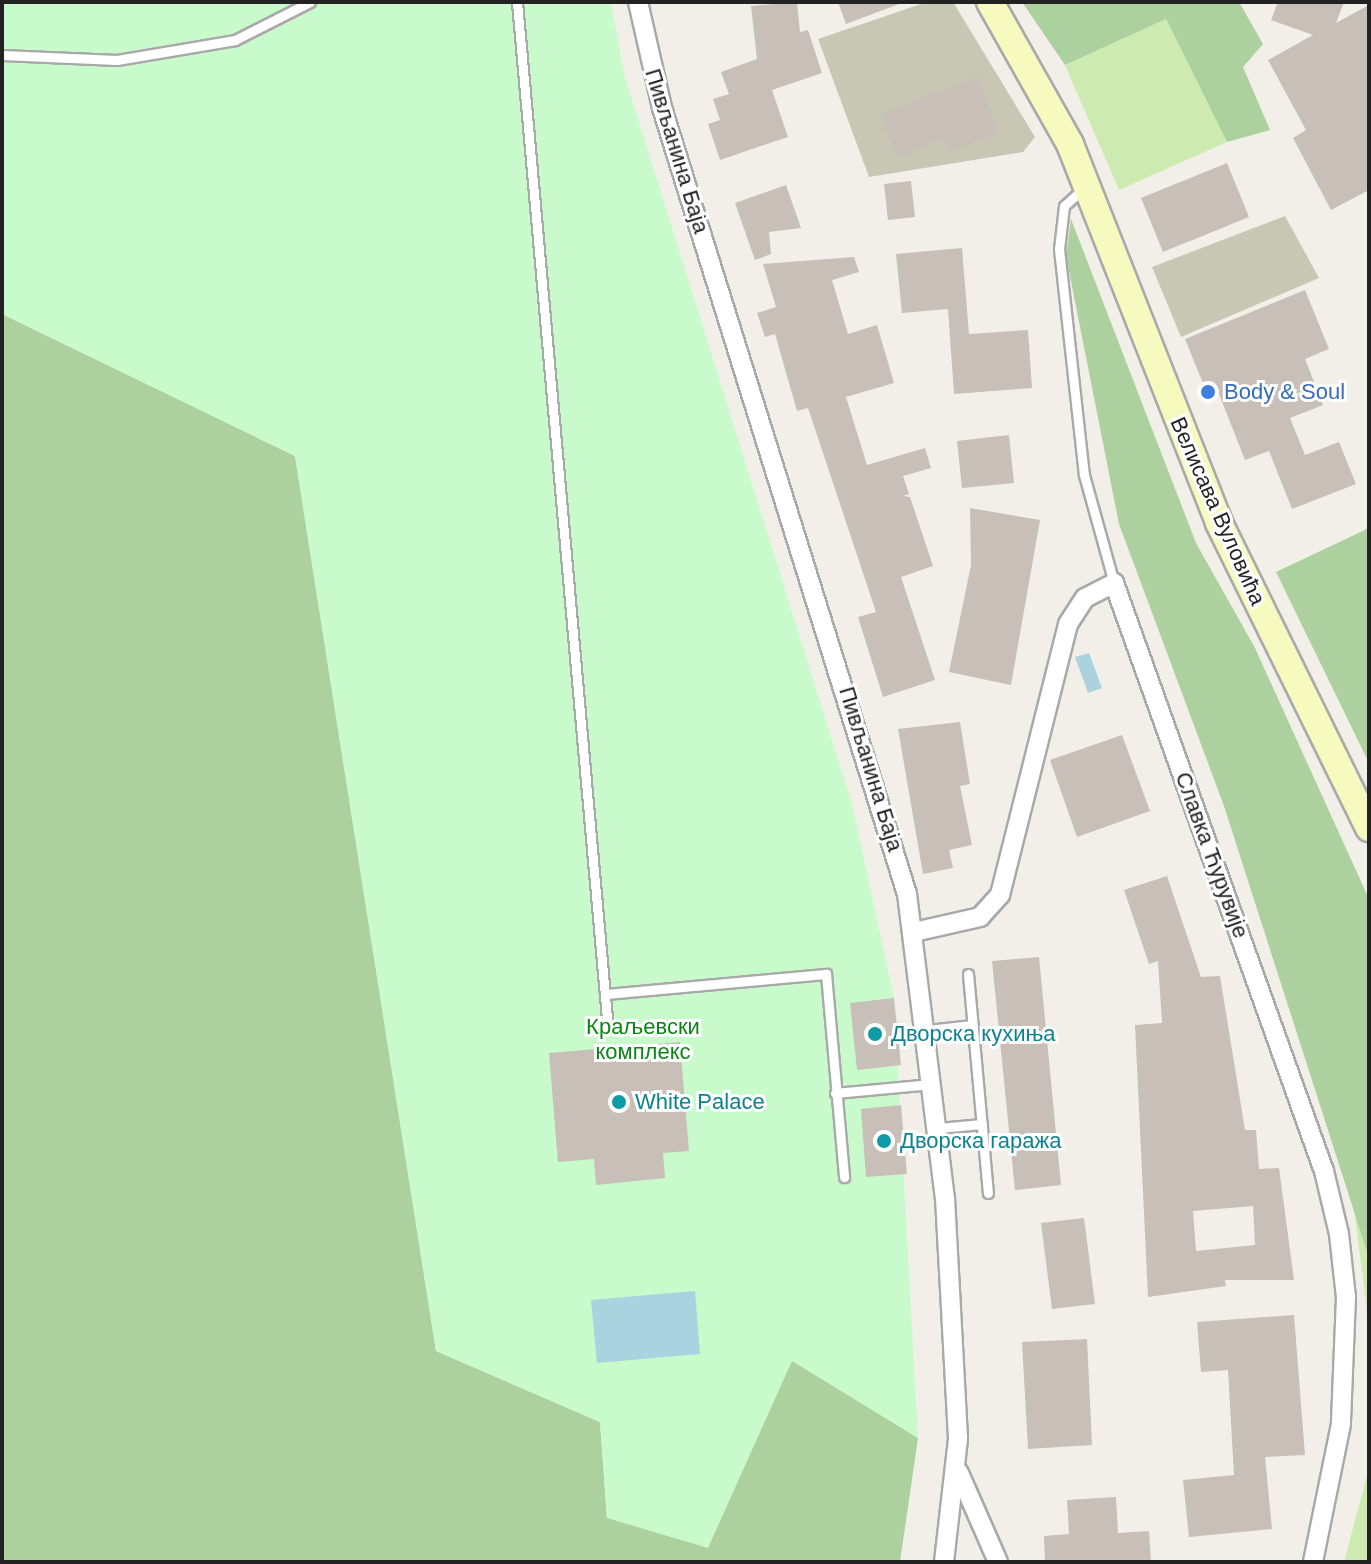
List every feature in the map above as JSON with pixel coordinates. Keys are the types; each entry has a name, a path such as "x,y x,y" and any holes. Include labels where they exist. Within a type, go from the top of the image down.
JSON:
{"street":[{"name":"Пивљанина Баја","path":"638,2 662,108 878,789 914,932 938,1128 958,1470 944,1562"},
{"name":"Велисава Вуловића","path":"990,2 1088,185 1219,523 1369,828"},
{"path":"914,932 980,917 1000,895 1068,624 1085,598 1114,583"},
{"name":"Славка Ћурувије","path":"1114,583 1324,1171 1339,1234 1346,1297 1341,1424 1313,1562"},
{"path":"958,1470 998,1562"}],"lane":[{"path":"2,55 147,55 235,40 310,2"},
{"path":"517,2 608,1029"},
{"path":"1088,185 1064,206 1059,249 1084,475 1114,583"},
{"path":"605,994 826,974 844,1177"},
{"path":"968,974 988,1193"},
{"path":"927,1030 973,1025"},
{"path":"835,1093 933,1084"},
{"path":"938,1128 982,1124"}],"shaded area":[{"path":"927,2 953,2 1035,137 1023,152 869,177 818,39"},
{"path":"1285,216 1319,278 1181,337 1152,267"}],"green space":[{"name":"Краљевски комплекс","path":"2,2 611,2 624,74 852,804 894,998 918,1438 792,1361 708,1548 607,1518 600,1422 436,1351 295,456 2,314"},
{"path":"1022,2 1239,2 1263,44 1243,67 1270,130 1227,142 1166,19 1065,65"},
{"path":"1166,19 1227,142 1119,190 1065,65"},
{"path":"1071,219 1196,543 1255,648 1369,899 1369,1258 1224,806 1119,524 1066,256"},
{"path":"2,314 295,456 436,1351 600,1422 607,1518 792,1360 918,1438 900,1562 2,1562"},
{"path":"1369,528 1369,763 1276,572"},
{"path":"1352,1194 1369,1258 1369,1360 1366,1302"},
{"path":"1369,1468 1369,1562 1344,1562"}],"water":[{"path":"1089,653 1102,688 1088,693 1075,657"},
{"path":"695,1291 700,1354 597,1363 591,1300"}],"building":[{"path":"797,2 800,32 808,30 822,73 772,90 788,137 720,160 708,124 720,120 713,99 729,94 721,72 757,59 751,6"},
{"path":"838,2 899,2 899,4 846,24"},
{"path":"1278,2 1344,2 1336,23 1369,5 1369,190 1331,210 1293,138 1306,130 1268,60 1313,35 1271,20"},
{"path":"978,77 999,133 949,152 944,139 897,157 880,114"},
{"path":"1227,163 1249,217 1163,252 1141,198"},
{"path":"911,181 915,217 888,220 884,184"},
{"path":"786,185 801,228 769,232 771,254 755,260 735,203"},
{"path":"962,248 969,334 1028,330 1032,388 954,394 948,309 902,313 896,254"},
{"path":"854,257 859,272 832,280 848,334 877,325 894,383 846,397 867,465 925,448 931,468 903,476 909,494 903,496 910,497 933,566 901,577 935,680 883,697 858,617 876,612 808,408 797,411 775,334 765,337 757,313 776,307 763,264"},
{"path":"1305,290 1329,349 1305,359 1323,405 1290,418 1305,455 1339,442 1356,484 1292,509 1269,451 1245,460 1219,394 1209,398 1185,339"},
{"path":"1009,435 1014,483 962,488 957,441"},
{"path":"970,508 1040,520 1011,685 949,672 971,565"},
{"path":"960,722 970,784 960,786 972,845 949,850 953,868 923,874 898,729"},
{"path":"1122,735 1150,811 1077,837 1050,760"},
{"path":"1167,876 1201,977 1220,976 1245,1130 1256,1130 1259,1169 1279,1168 1294,1280 1225,1280 1226,1286 1148,1297 1135,1025 1162,1023 1158,961 1149,964 1124,890","holes":["1253,1206 1255,1245 1196,1251 1193,1211"]},
{"path":"1039,957 1061,1185 1015,1190 992,961"},
{"name":"Дворска кухиња","path":"894,998 901,1065 857,1070 850,1003"},
{"name":"White Palace","path":"680,1042 689,1151 663,1153 665,1178 596,1185 594,1159 558,1162 549,1053"},
{"name":"Дворска гаража","path":"901,1105 907,1174 866,1177 861,1109"},
{"path":"1084,1218 1095,1304 1052,1309 1041,1223"},
{"path":"1294,1315 1305,1455 1265,1457 1272,1529 1189,1537 1183,1480 1234,1475 1228,1370 1201,1372 1197,1322"},
{"path":"1087,1339 1092,1445 1028,1449 1022,1342"},
{"path":"1116,1497 1118,1533 1149,1531 1151,1562 1045,1562 1044,1536 1069,1534 1067,1500"}],"place":[{"name":"Body & Soul","path":"1208,392"},
{"name":"Дворска кухиња","path":"875,1034"},
{"name":"White Palace","path":"619,1102"},
{"name":"Дворска гаража","path":"884,1141"}]}
